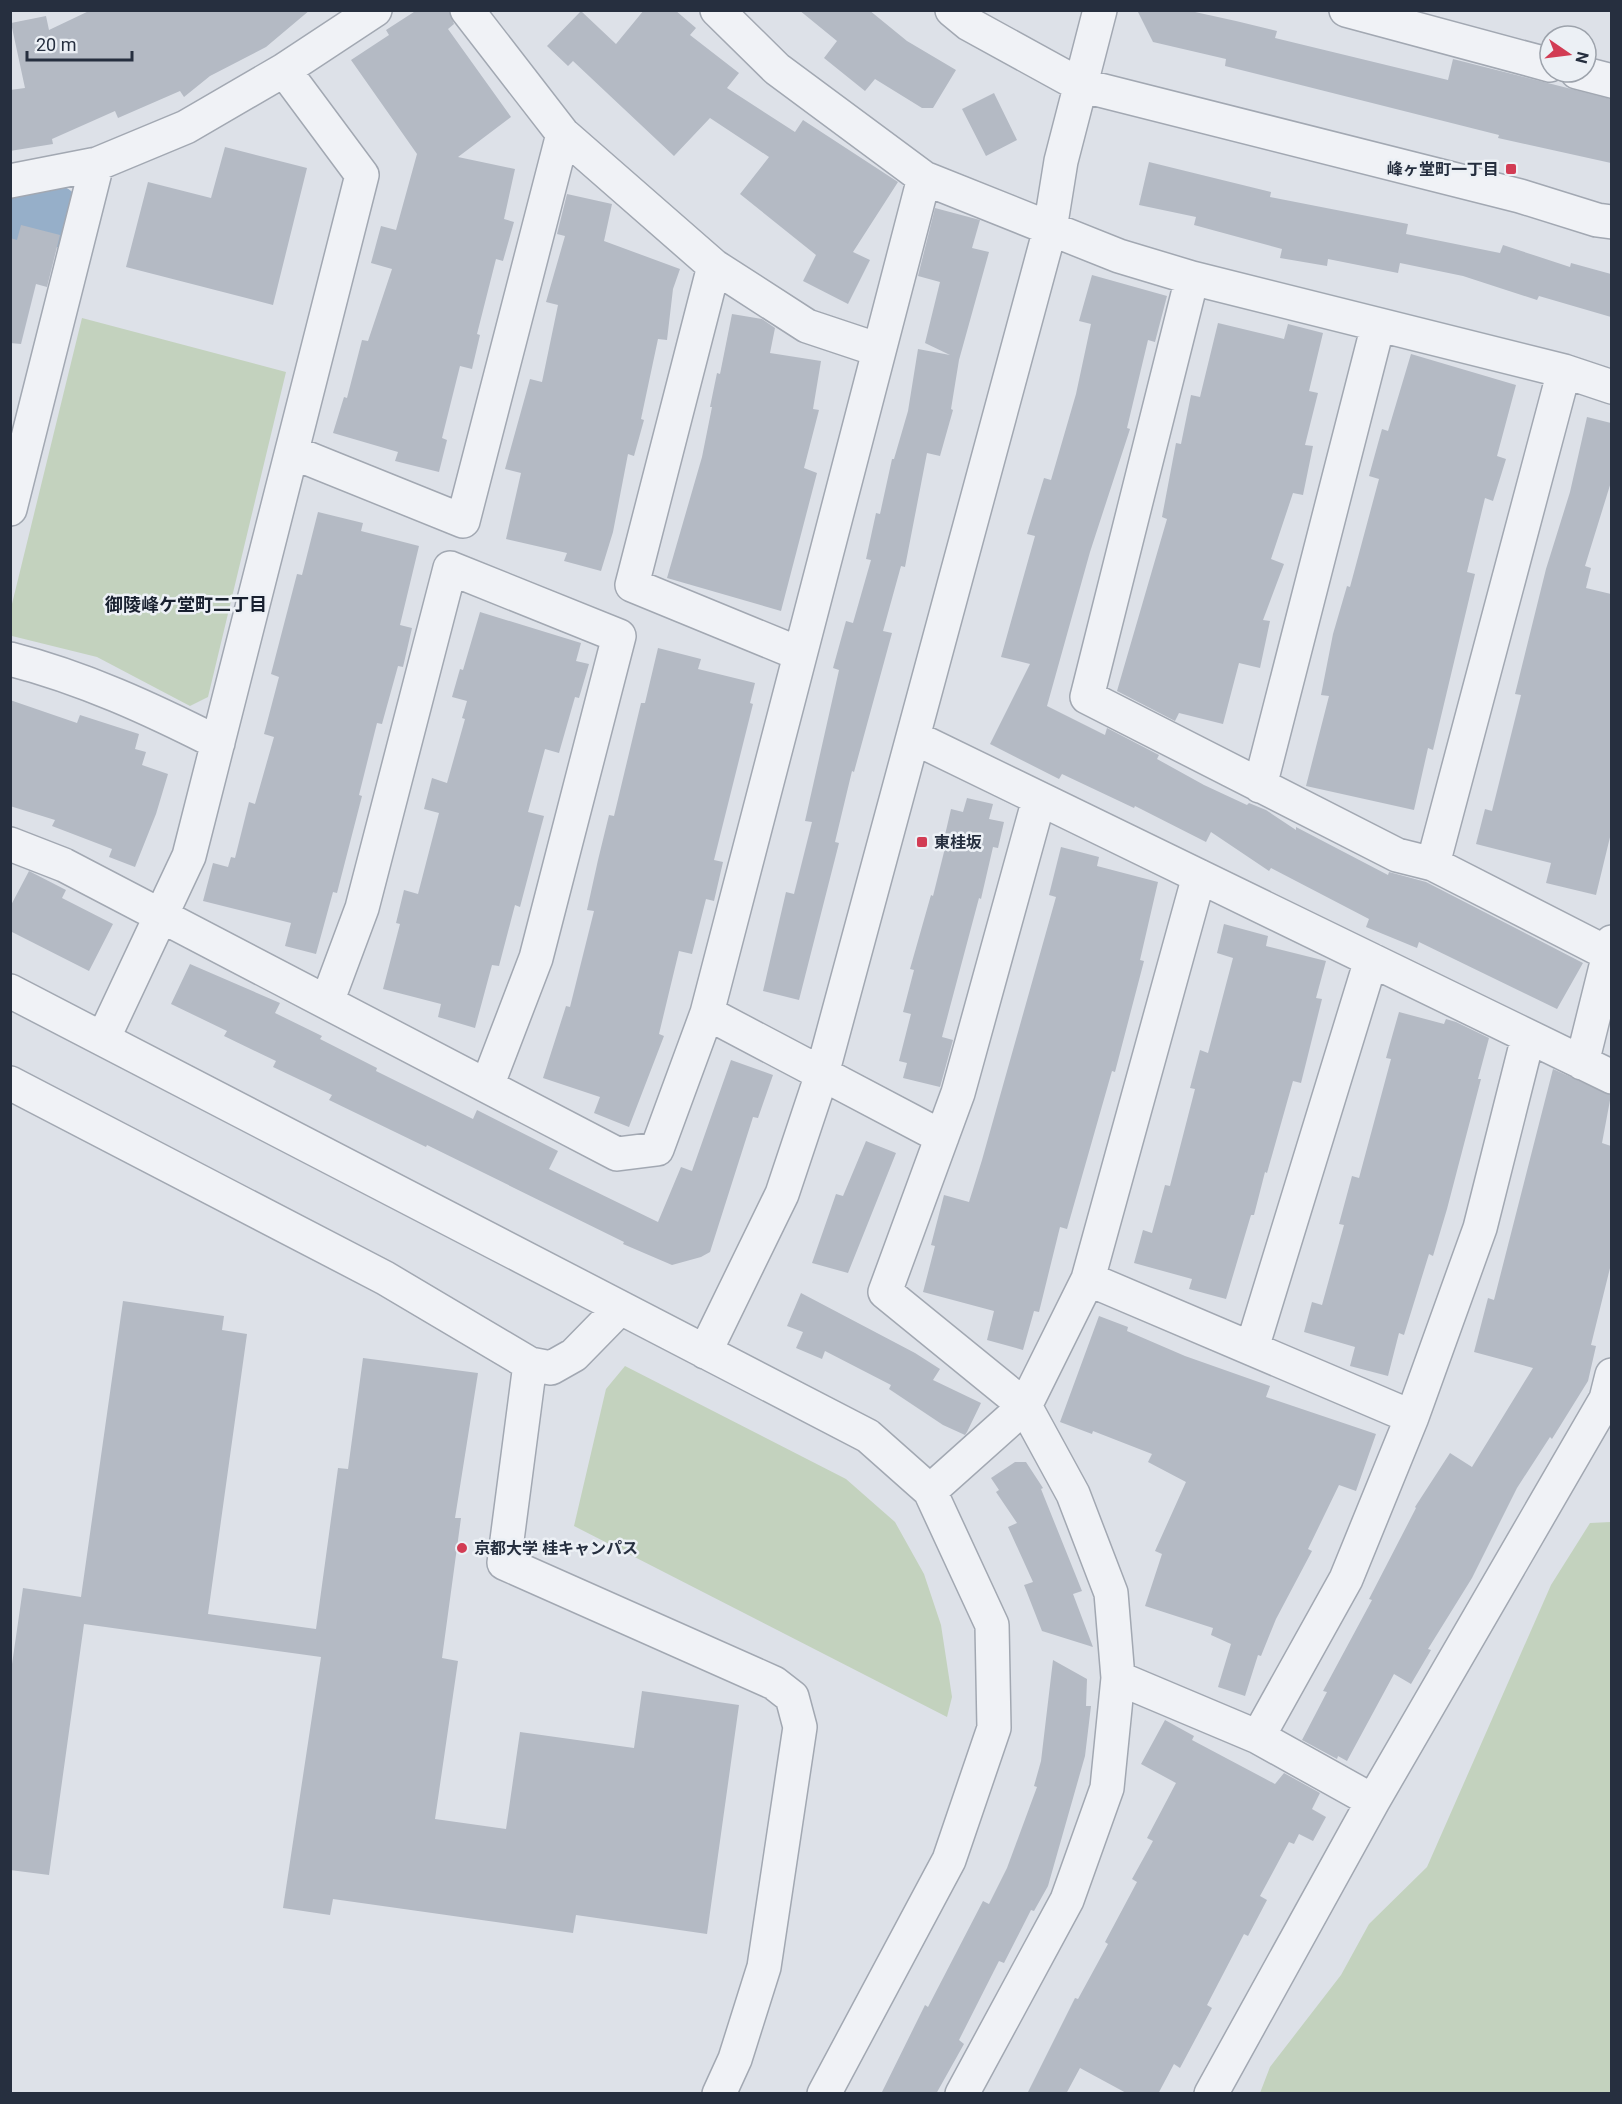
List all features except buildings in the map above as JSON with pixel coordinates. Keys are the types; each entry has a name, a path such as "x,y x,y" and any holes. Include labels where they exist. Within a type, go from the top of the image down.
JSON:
{"street":[{"path":"10,181 97,164 186,127 284,70 375,10"},
{"path":"467,10 563,134 714,266 807,326 879,350"},
{"path":"717,10 777,69 924,178 1119,256 1192,278 1564,371 1611,387"},
{"path":"952,10 969,24 1080,85 1520,196 1597,220 1611,222"},
{"path":"705,1352 782,1194 822,1074 1050,229 1061,161 1100,10"},
{"path":"1346,10 1538,62"},
{"path":"103,1039 189,856 362,175 284,70"},
{"path":"292,452 463,521 563,134"},
{"path":"10,509 97,164"},
{"path":"10,844 64,865 617,1154 657,1149 707,1013 924,178"},
{"path":"714,266 632,585 800,654"},
{"path":"1192,278 1087,697 1397,855 1433,864 1610,948 1582,1063"},
{"path":"1260,786 1378,325"},
{"path":"1433,864 1564,371"},
{"path":"327,1002 362,908 450,568 619,636 536,958 487,1086"},
{"path":"10,659 62,672 146,707 218,743"},
{"path":"913,737 1611,1077"},
{"path":"962,2094 1067,1900 1107,1788 1118,1678 1111,1593 1072,1494 1025,1406 885,1292 958,1093 1040,799"},
{"path":"930,1491 1025,1406 1088,1279 1199,876"},
{"path":"1252,1348 1371,960"},
{"path":"10,991 868,1436 930,1491 992,1625 994,1728 949,1860 824,2094"},
{"path":"707,1013 942,1137"},
{"path":"1258,1737 1346,1580 1412,1417 1480,1228 1528,1037"},
{"path":"10,1083 385,1278 530,1364 550,1368 574,1355 620,1308"},
{"path":"1088,1279 1412,1417"},
{"path":"530,1364 504,1563 774,1683 792,1697 800,1727 764,1967 735,2059 718,2094"},
{"path":"1211,2094 1373,1801 1606,1399 1611,1376"},
{"path":"1118,1678 1258,1737 1373,1801"}],"green space":[{"path":"82,318 286,372 208,697 190,706 97,657 12,636 11,633 11,608"},
{"path":"625,1366 846,1479 895,1522 924,1574 941,1625 952,1697 947,1717 574,1526 606,1389"},
{"path":"1611,1522 1611,2093 1260,2093 1270,2067 1341,1975 1369,1924 1427,1867 1551,1585 1590,1523"}],"waterway":[{"path":"10,218 52,216"}],"place":[{"name":"峰ヶ堂町一丁目","path":"1511,169"},
{"name":"東桂坂","path":"922,842"},
{"name":"京都大学 桂キャンパス","path":"462,1548"}],"district":[{"name":"御陵峰ケ堂町二丁目","path":"186,605"}]}
